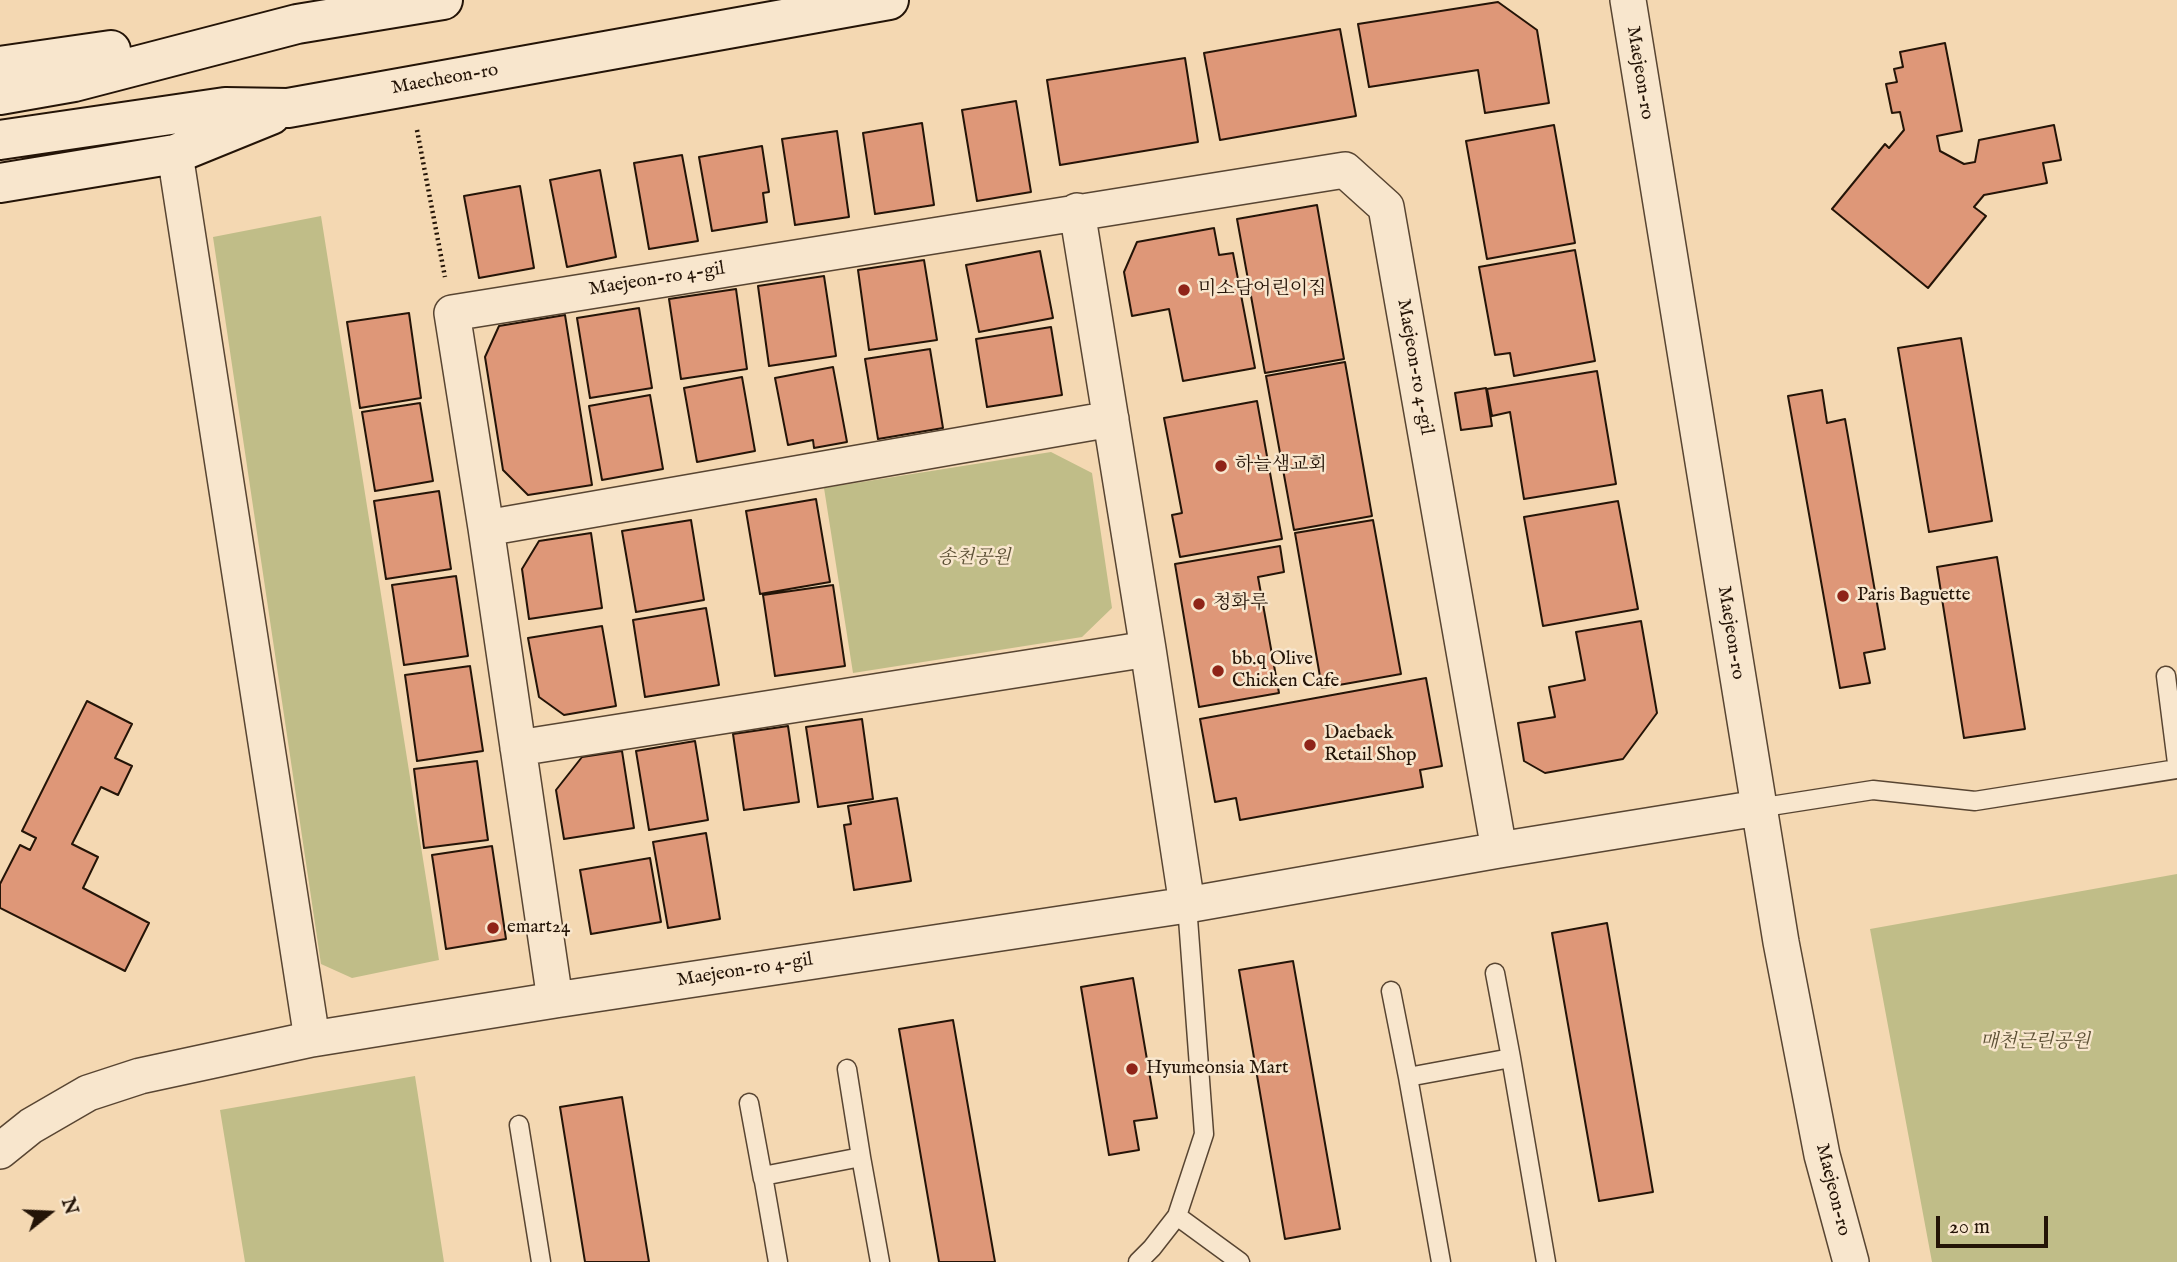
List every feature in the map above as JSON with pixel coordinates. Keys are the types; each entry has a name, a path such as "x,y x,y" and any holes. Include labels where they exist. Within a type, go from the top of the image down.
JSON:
{"main road":[{"path":"0,66 297,24 443,0"},
{"name":"Maecheon-ro","path":"0,140 225,107 288,108 888,0"},
{"path":"0,95 74,82 297,24"},
{"path":"0,183 175,154 288,108"}],"street":[{"name":"Maejeon-ro","path":"1628,0 1758,808 1822,1155 1851,1262"},
{"path":"175,154 312,1039"},
{"name":"Maejeon-ro 4-gil","path":"452,313 1345,170 1386,206 1499,850"},
{"path":"1077,211 1187,905"},
{"path":"452,313 555,1000"},
{"path":"486,528 1111,419"},
{"path":"518,748 1148,649"},
{"name":"Maejeon-ro 4-gil","path":"0,1152 31,1126 88,1093 141,1076 312,1039 1187,905 1758,808"}],"lane":[{"path":"2166,676 2177,763"},
{"path":"1758,808 1873,790 1975,801 2177,769"},
{"path":"1138,1262 1177,1216 1205,1135 1187,905"},
{"path":"1495,973 1546,1262"},
{"path":"1391,991 1441,1262"},
{"path":"1408,1077 1511,1058"},
{"path":"847,1069 880,1262"},
{"path":"749,1103 778,1262"},
{"path":"519,1125 541,1262"},
{"path":"763,1179 762,1175 861,1157"},
{"path":"1177,1216 1240,1262"}],"path":[{"path":"417,130 452,313"}],"green space":[{"path":"321,216 439,960 352,978 321,964 213,237"},
{"name":"송천공원","path":"1051,452 1092,473 1112,608 1082,637 853,673 824,488"},
{"name":"매천근린공원","path":"2177,874 2177,1262 1932,1262 1870,929"},
{"path":"415,1076 444,1262 245,1262 220,1110"}],"building":[{"path":"1498,2 1537,30 1549,103 1485,113 1478,70 1369,87 1358,24"},
{"path":"1340,29 1356,116 1220,140 1204,53"},
{"path":"1945,43 1962,131 1937,136 1940,151 1964,164 1975,162 1979,140 2054,125 2061,160 2043,163 2047,183 1984,195 1974,207 1986,216 1928,288 1832,209 1885,144 1889,148 1904,130 1900,112 1892,113 1886,84 1897,82 1894,69 1903,67 1900,52"},
{"path":"1185,58 1198,142 1060,165 1047,80"},
{"path":"1016,101 1031,192 977,201 962,110"},
{"path":"922,123 934,205 875,214 863,133"},
{"path":"1554,125 1575,243 1487,259 1466,141"},
{"path":"837,131 849,217 795,225 782,139"},
{"path":"762,146 769,192 763,193 767,222 712,231 699,157"},
{"path":"682,155 698,241 649,249 634,163"},
{"path":"600,170 616,257 567,267 550,180"},
{"path":"520,186 534,268 479,278 464,196"},
{"path":"1317,205 1344,359 1265,373 1237,219"},
{"name":"미소담어린이집","path":"1214,228 1219,255 1233,253 1255,368 1183,381 1169,309 1132,316 1124,272 1137,242"},
{"path":"1575,250 1595,361 1514,376 1510,353 1495,355 1479,267"},
{"path":"1040,251 1053,318 979,332 966,265"},
{"path":"924,260 937,340 869,350 858,270"},
{"path":"824,276 836,356 769,366 758,286"},
{"path":"736,289 747,369 681,379 669,299"},
{"path":"639,308 652,388 590,398 577,318"},
{"path":"409,313 421,398 360,408 347,322"},
{"path":"565,315 592,485 528,495 503,470 485,357 499,326"},
{"path":"1051,327 1062,395 987,407 976,339"},
{"path":"1961,338 1992,521 1929,532 1898,348"},
{"path":"930,349 943,428 878,439 865,359"},
{"path":"1345,362 1372,516 1294,530 1266,376"},
{"path":"833,367 847,442 814,448 813,440 788,445 775,378"},
{"path":"1597,371 1616,484 1524,499 1510,412 1492,416 1487,389"},
{"path":"742,377 755,451 697,462 684,388"},
{"path":"1486,388 1492,426 1461,430 1455,393"},
{"path":"1822,390 1827,423 1845,419 1885,649 1864,653 1870,683 1840,688 1788,396"},
{"path":"650,395 663,469 602,480 589,406"},
{"name":"하늘샘교회","path":"1257,401 1282,539 1180,557 1172,515 1182,513 1164,418"},
{"path":"420,403 433,481 375,491 362,412"},
{"path":"439,491 451,569 386,579 374,501"},
{"path":"816,499 830,582 760,594 746,511"},
{"path":"1618,501 1638,609 1543,626 1524,517"},
{"path":"691,520 704,600 636,612 622,531"},
{"path":"1373,520 1401,674 1322,688 1295,533"},
{"path":"591,533 602,608 529,619 522,569 539,541"},
{"path":"1280,546 1284,572 1258,577 1279,693 1199,707 1175,564"},
{"path":"1997,557 2025,729 1964,738 1937,567"},
{"path":"456,576 468,656 404,665 392,585"},
{"path":"833,585 845,666 775,676 763,595"},
{"path":"706,608 719,685 645,697 633,620"},
{"path":"1641,621 1657,713 1623,759 1545,773 1524,761 1518,723 1555,717 1549,687 1585,680 1576,632"},
{"path":"602,626 616,706 564,715 539,697 528,638"},
{"path":"470,666 483,751 417,761 405,675"},
{"path":"1426,678 1442,766 1420,770 1423,787 1240,820 1236,798 1215,802 1200,719"},
{"path":"87,701 132,724 115,758 132,766 118,795 101,787 72,844 98,857 83,888 149,923 125,971 0,908 0,884 20,845 30,850 36,838 22,831"},
{"path":"862,719 873,799 818,807 806,727"},
{"path":"788,726 799,802 744,810 733,734"},
{"path":"695,741 708,820 649,830 636,751"},
{"path":"622,751 634,828 564,839 556,790 582,757"},
{"path":"477,761 488,840 424,848 414,769"},
{"path":"897,798 911,881 854,890 844,825 851,824 848,806"},
{"path":"706,833 720,919 668,928 653,842"},
{"path":"492,846 506,939 446,949 432,855"},
{"path":"650,858 661,922 591,934 580,870"},
{"path":"1607,923 1653,1192 1599,1201 1552,933"},
{"path":"1293,961 1340,1229 1285,1239 1239,970"},
{"path":"1133,978 1157,1118 1134,1121 1139,1150 1109,1155 1081,987"},
{"path":"953,1020 995,1262 939,1262 899,1029"},
{"path":"622,1097 649,1262 585,1262 560,1107"}],"place":[{"name":"미소담어린이집","path":"1184,290"},
{"name":"하늘샘교회","path":"1221,466"},
{"name":"Paris Baguette","path":"1843,596"},
{"name":"청화루","path":"1199,604"},
{"name":"bb.q Olive Chicken Cafe","path":"1218,671"},
{"name":"Daebaek Retail Shop","path":"1310,745"},
{"name":"emart24","path":"493,928"},
{"name":"Hyumeonsia Mart","path":"1132,1069"}]}
